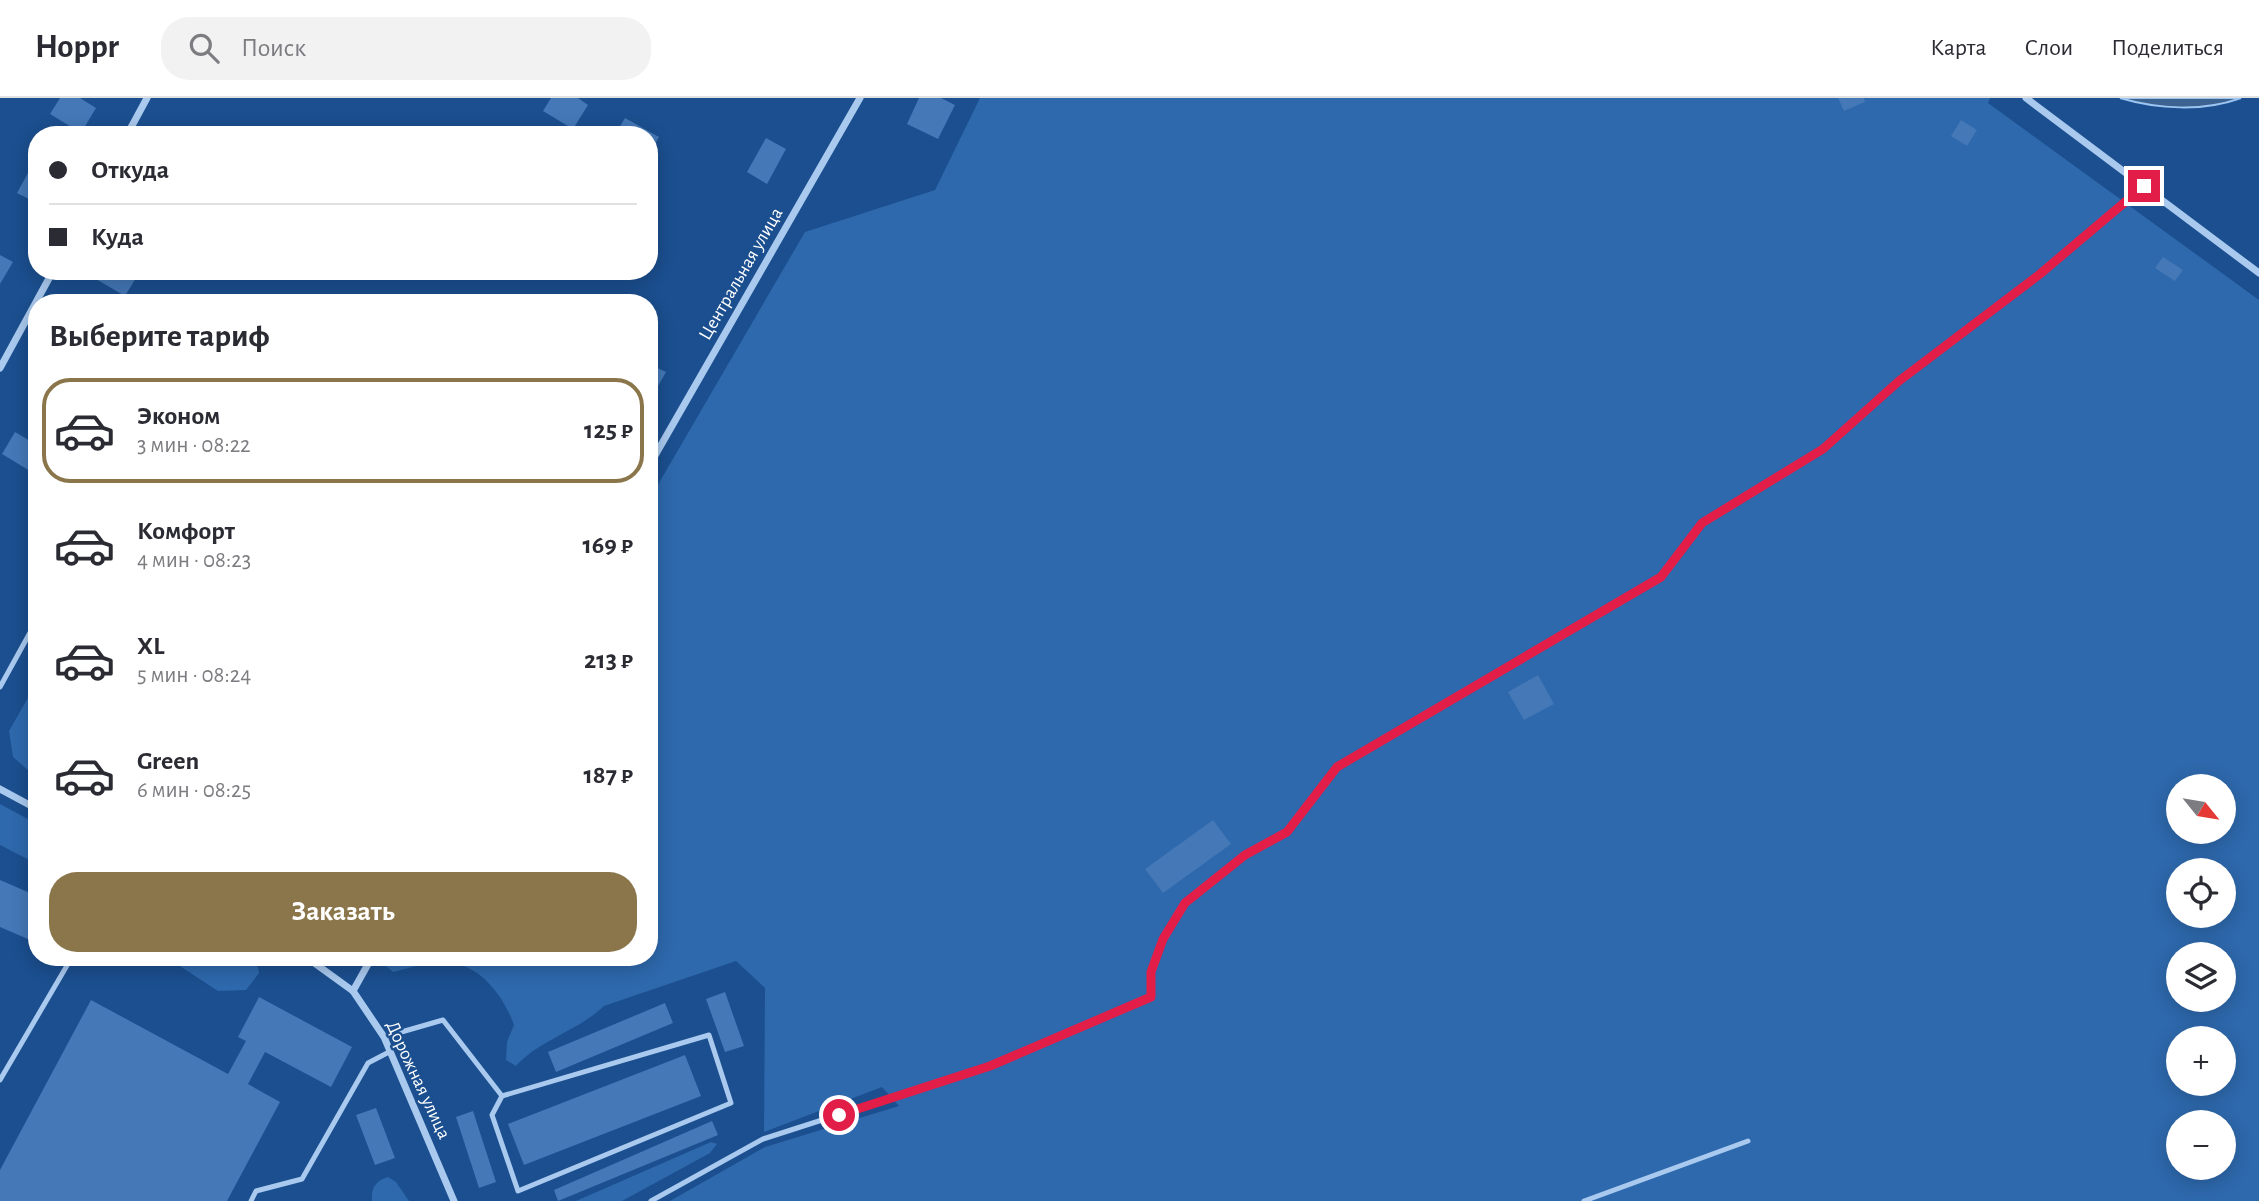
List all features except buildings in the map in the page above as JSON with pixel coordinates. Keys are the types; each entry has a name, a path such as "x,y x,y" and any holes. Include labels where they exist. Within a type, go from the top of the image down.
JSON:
{"street":[{"path":"132,126 147,98"},
{"name":"Центральная улица","path":"658,450 860,98"},
{"path":"2026,98 2259,273"},
{"path":"0,368 28,320"},
{"path":"0,789 28,804"},
{"name":"Дорожная улица","path":"318,966 352,991 384,1037 454,1201"},
{"path":"352,991 367,966"}],"lane":[{"path":"651,1201 763,1139 990,1066 1151,997 1151,972 1163,939 1185,903 1245,855 1287,832 1337,767 1661,577 1702,523 1823,449 1899,381 2040,274 2144,186"},
{"path":"0,687 28,636"},
{"path":"0,1080 67,966"},
{"path":"384,1037 443,1020 502,1096"},
{"path":"709,1035 731,1103 518,1191 492,1115 502,1096 709,1035"},
{"path":"251,1201 256,1191 302,1179 368,1063 391,1051"},
{"path":"1584,1201 1748,1141"}],"shaded area":[{"path":"980,98 1990,98 1988,103 2259,300 2259,1201 670,1201 765,1147 899,1106 882,1087 764,1132 765,988 736,961 604,1006 583,1022 536,1049 516,1066 506,1060 507,1042 514,1025 510,1014 490,984 464,966 658,966 658,485 805,232 935,190"},
{"path":"2120,98 2241,98 2196,107 2165,107"},
{"path":"28,698 28,770 13,757 9,731"},
{"path":"0,804 28,819 28,859 0,845"},
{"path":"180,966 258,966 259,973 246,990 218,991"},
{"path":"386,966 416,966 393,972"},
{"path":"711,1142 717,1144 710,1153 622,1201 576,1201"},
{"path":"388,1177 396,1182 409,1201 372,1201 375,1186"}],"route":[{"path":"839,1115 990,1066 1151,997 1151,972 1163,939 1185,903 1245,855 1287,832 1337,767 1661,577 1702,523 1823,449 1899,381 2040,274 2144,186"}]}
